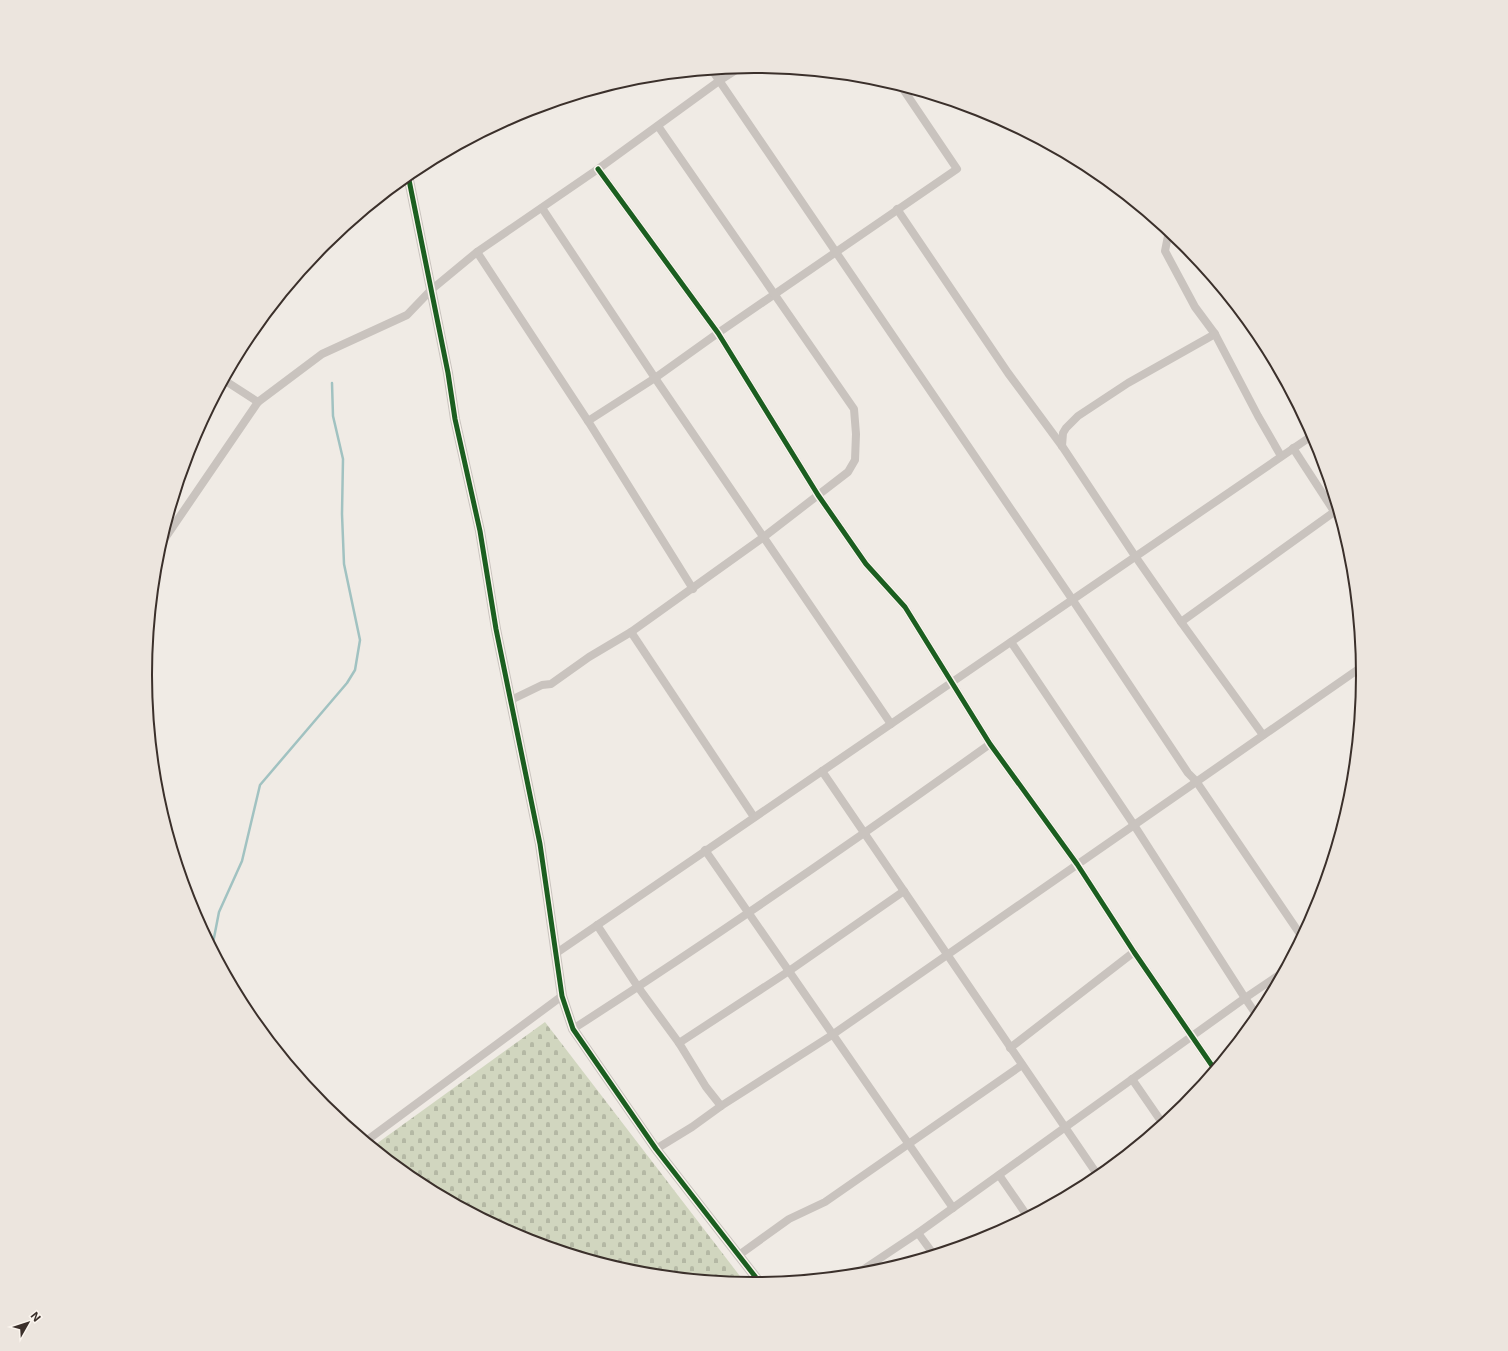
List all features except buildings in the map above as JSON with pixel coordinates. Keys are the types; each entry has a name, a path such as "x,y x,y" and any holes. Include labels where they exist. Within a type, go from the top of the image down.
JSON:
{"street":[{"path":"715,74 1188,773 1196,781 1299,932"},
{"path":"169,531 258,402 322,354 407,315 431,290 477,252 598,169 731,74"},
{"path":"588,421 655,378 897,209 958,170 906,93"},
{"path":"511,700 542,685 550,684 589,657 631,632 693,589 848,472 855,460 856,434 854,409 658,126"},
{"path":"598,169 718,333 818,495 866,564 905,607 990,744 1078,864 1134,952 1212,1066"},
{"path":"409,182 448,373 455,419 480,531 496,628 540,844 562,996 573,1029 656,1149 756,1278"},
{"path":"542,208 655,378 891,724"},
{"path":"897,209 1008,373 1062,446 1135,556 1263,735"},
{"path":"1168,238 1166,251 1195,307 1215,334 1281,456"},
{"path":"477,252 588,421 693,589"},
{"path":"1062,446 1063,433 1078,416 1128,383 1215,334"},
{"path":"228,382 258,402"},
{"path":"555,954 1308,438"},
{"path":"1293,448 1333,511"},
{"path":"1181,622 1334,512"},
{"path":"631,632 754,817"},
{"path":"1011,642 1134,825 1254,1011"},
{"path":"656,1149 832,1035 1356,671"},
{"path":"573,1029 865,834 990,744"},
{"path":"822,771 1095,1172"},
{"path":"705,850 953,1208"},
{"path":"679,1043 789,971 904,891"},
{"path":"597,925 638,987 679,1043 706,1087 721,1106"},
{"path":"1010,1048 1134,952"},
{"path":"868,1267 918,1233 1245,998 1275,979"},
{"path":"369,1138 562,996"},
{"path":"739,1255 789,1219 825,1202 1022,1065"},
{"path":"1132,1079 1160,1120"},
{"path":"999,1175 1025,1213"},
{"path":"918,1233 931,1251"}],"green space":[{"path":"545,1022 741,1278 675,1273 636,1266 560,1246 523,1232 488,1216 453,1197 419,1176 376,1144"}],"waterway":[{"path":"213,941 219,912 242,861 260,785 347,683 355,670 360,640 344,564 342,514 343,459 333,416 332,383"}],"cycle path":[{"path":"598,169 718,333 818,495 866,564 905,607 990,744 1077,864 1134,952 1212,1066"},
{"path":"409,182 448,373 455,419 480,531 496,629 540,844 562,996 573,1029 656,1149 756,1278"}]}
